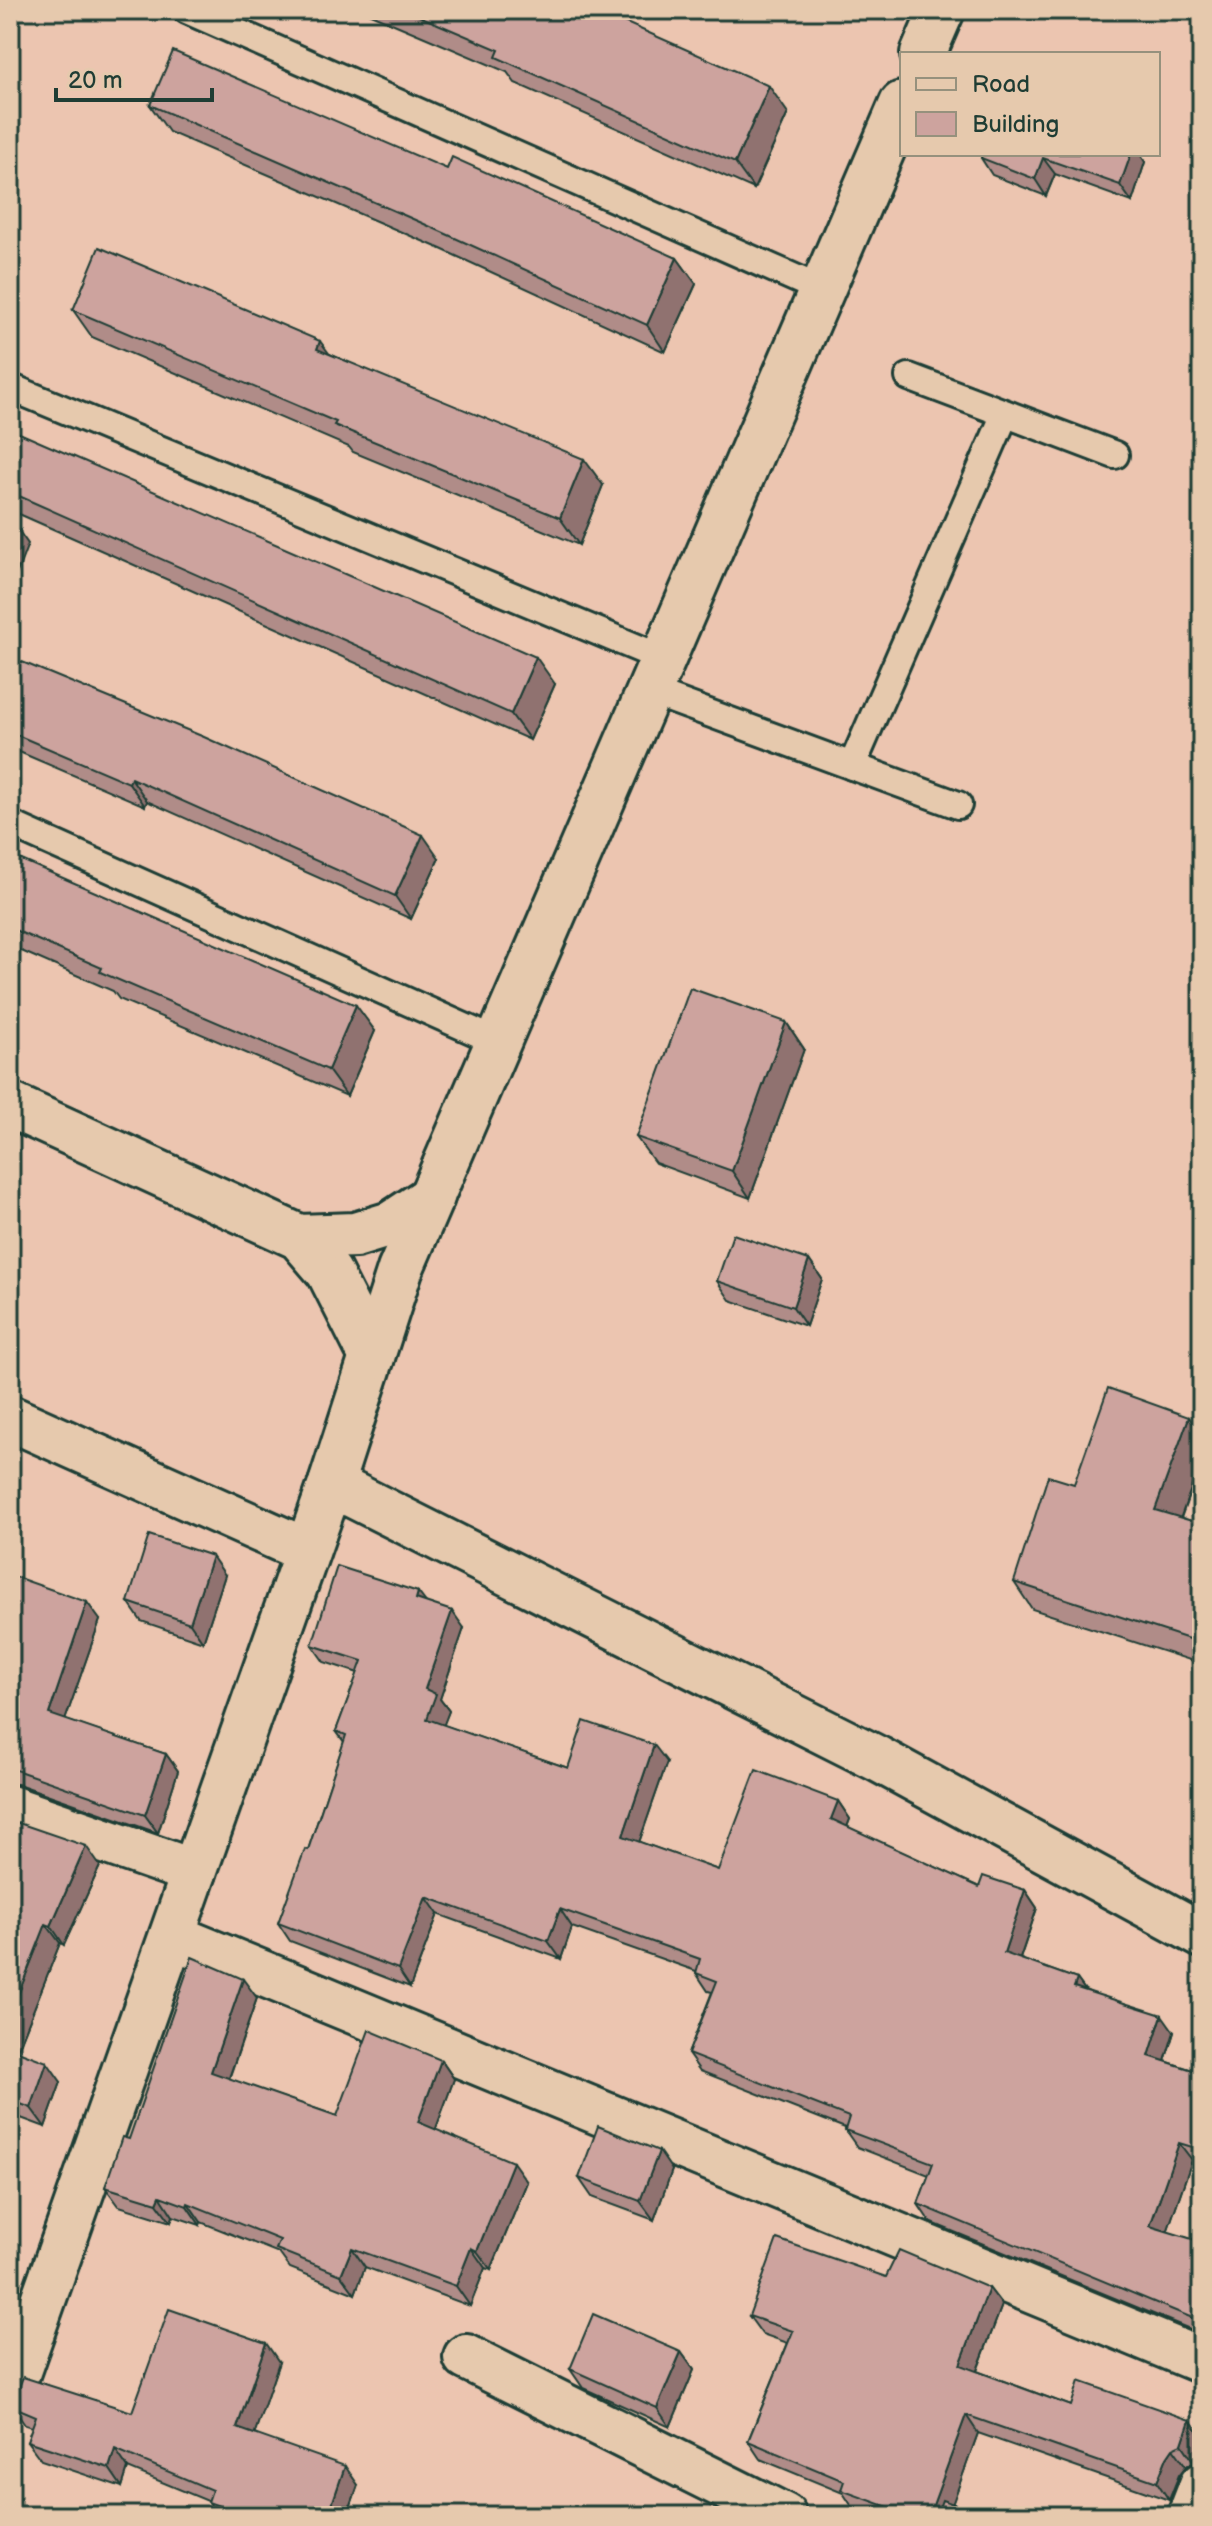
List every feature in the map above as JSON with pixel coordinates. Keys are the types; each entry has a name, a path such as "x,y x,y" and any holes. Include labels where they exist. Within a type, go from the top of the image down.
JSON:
{"street":[{"path":"924,52 942,10"},
{"path":"10,2394 331,1484 400,1270 900,109"},
{"path":"10,1105 299,1237 329,1272 372,1357"},
{"path":"299,1237 355,1235 391,1224 432,1197"},
{"path":"10,1418 307,1551"},
{"path":"331,1484 878,1759 1202,1935"},
{"path":"10,1808 194,1872"},
{"path":"172,1936 1202,2361"},
{"path":"466,2357 784,2516"},
{"path":"1190,2516 1202,2485"}],"lane":[{"path":"187,10 822,290"},
{"path":"909,377 1115,455"},
{"path":"10,387 656,675 852,766 958,805"},
{"path":"852,766 1005,414"},
{"path":"10,824 498,1042"}],"building":[{"path":"405,10 597,10 769,86 735,163 496,57 499,50"},
{"path":"173,51 447,169 452,157 677,258 647,325 150,105"},
{"path":"1130,156 1120,185 1043,158 1035,179 981,158"},
{"path":"99,247 320,341 317,349 584,459 560,518 334,425 336,422 73,310"},
{"path":"10,429 536,657 511,714 10,492"},
{"path":"10,657 204,737 423,835 395,896 131,778 129,783 10,732"},
{"path":"10,855 356,1005 328,1070 100,972 102,968 10,928"},
{"path":"690,988 786,1022 732,1171 636,1137"},
{"path":"733,1234 809,1260 793,1307 717,1281"},
{"path":"1108,1388 1189,1417 1155,1510 1202,1524 1202,1620 1195,1641 1014,1582 1048,1476 1074,1484"},
{"path":"149,1535 212,1556 190,1623 128,1602"},
{"path":"337,1566 418,1592 416,1599 452,1611 425,1689 436,1694 427,1719 568,1768 584,1721 654,1745 623,1836 718,1870 756,1770 838,1801 831,1819 979,1887 983,1876 1025,1890 1004,1953 1077,1979 1074,1987 1162,2015 1149,2056 1202,2073 1202,2150 1179,2143 1150,2226 1202,2242 1202,2322 918,2204 933,2163 845,2130 849,2117 688,2054 717,1981 696,1973 700,1959 560,1909 548,1941 426,1897 398,1969 278,1923 305,1849 308,1850 346,1735 336,1731 362,1661 312,1645"},
{"path":"10,1575 87,1602 49,1714 166,1754 145,1815 10,1768"},
{"path":"10,1820 86,1846 51,1926 46,1924 10,2015"},
{"path":"192,1957 243,1979 211,2072 337,2116 369,2030 441,2060 418,2122 513,2162 477,2251 471,2248 456,2286 352,2248 341,2275 276,2249 280,2240 188,2203 187,2206 160,2196 157,2203 105,2187 122,2137 129,2139"},
{"path":"10,2048 47,2062 31,2108 10,2100"},
{"path":"598,2126 659,2151 640,2201 579,2178"},
{"path":"777,2239 886,2277 899,2250 989,2288 960,2365 1071,2406 1079,2381 1190,2420 1182,2444 1173,2448 1167,2457 1157,2482 966,2415 929,2516 913,2516 841,2490 844,2481 748,2441 793,2331 749,2316"},
{"path":"169,2309 266,2343 237,2428 345,2466 328,2516 247,2516 208,2502 212,2490 115,2449 109,2468 27,2441 36,2416 12,2406 23,2377 132,2412"},
{"path":"593,2314 681,2352 657,2408 570,2369"},
{"path":"942,2500 988,2516 936,2516"}]}
